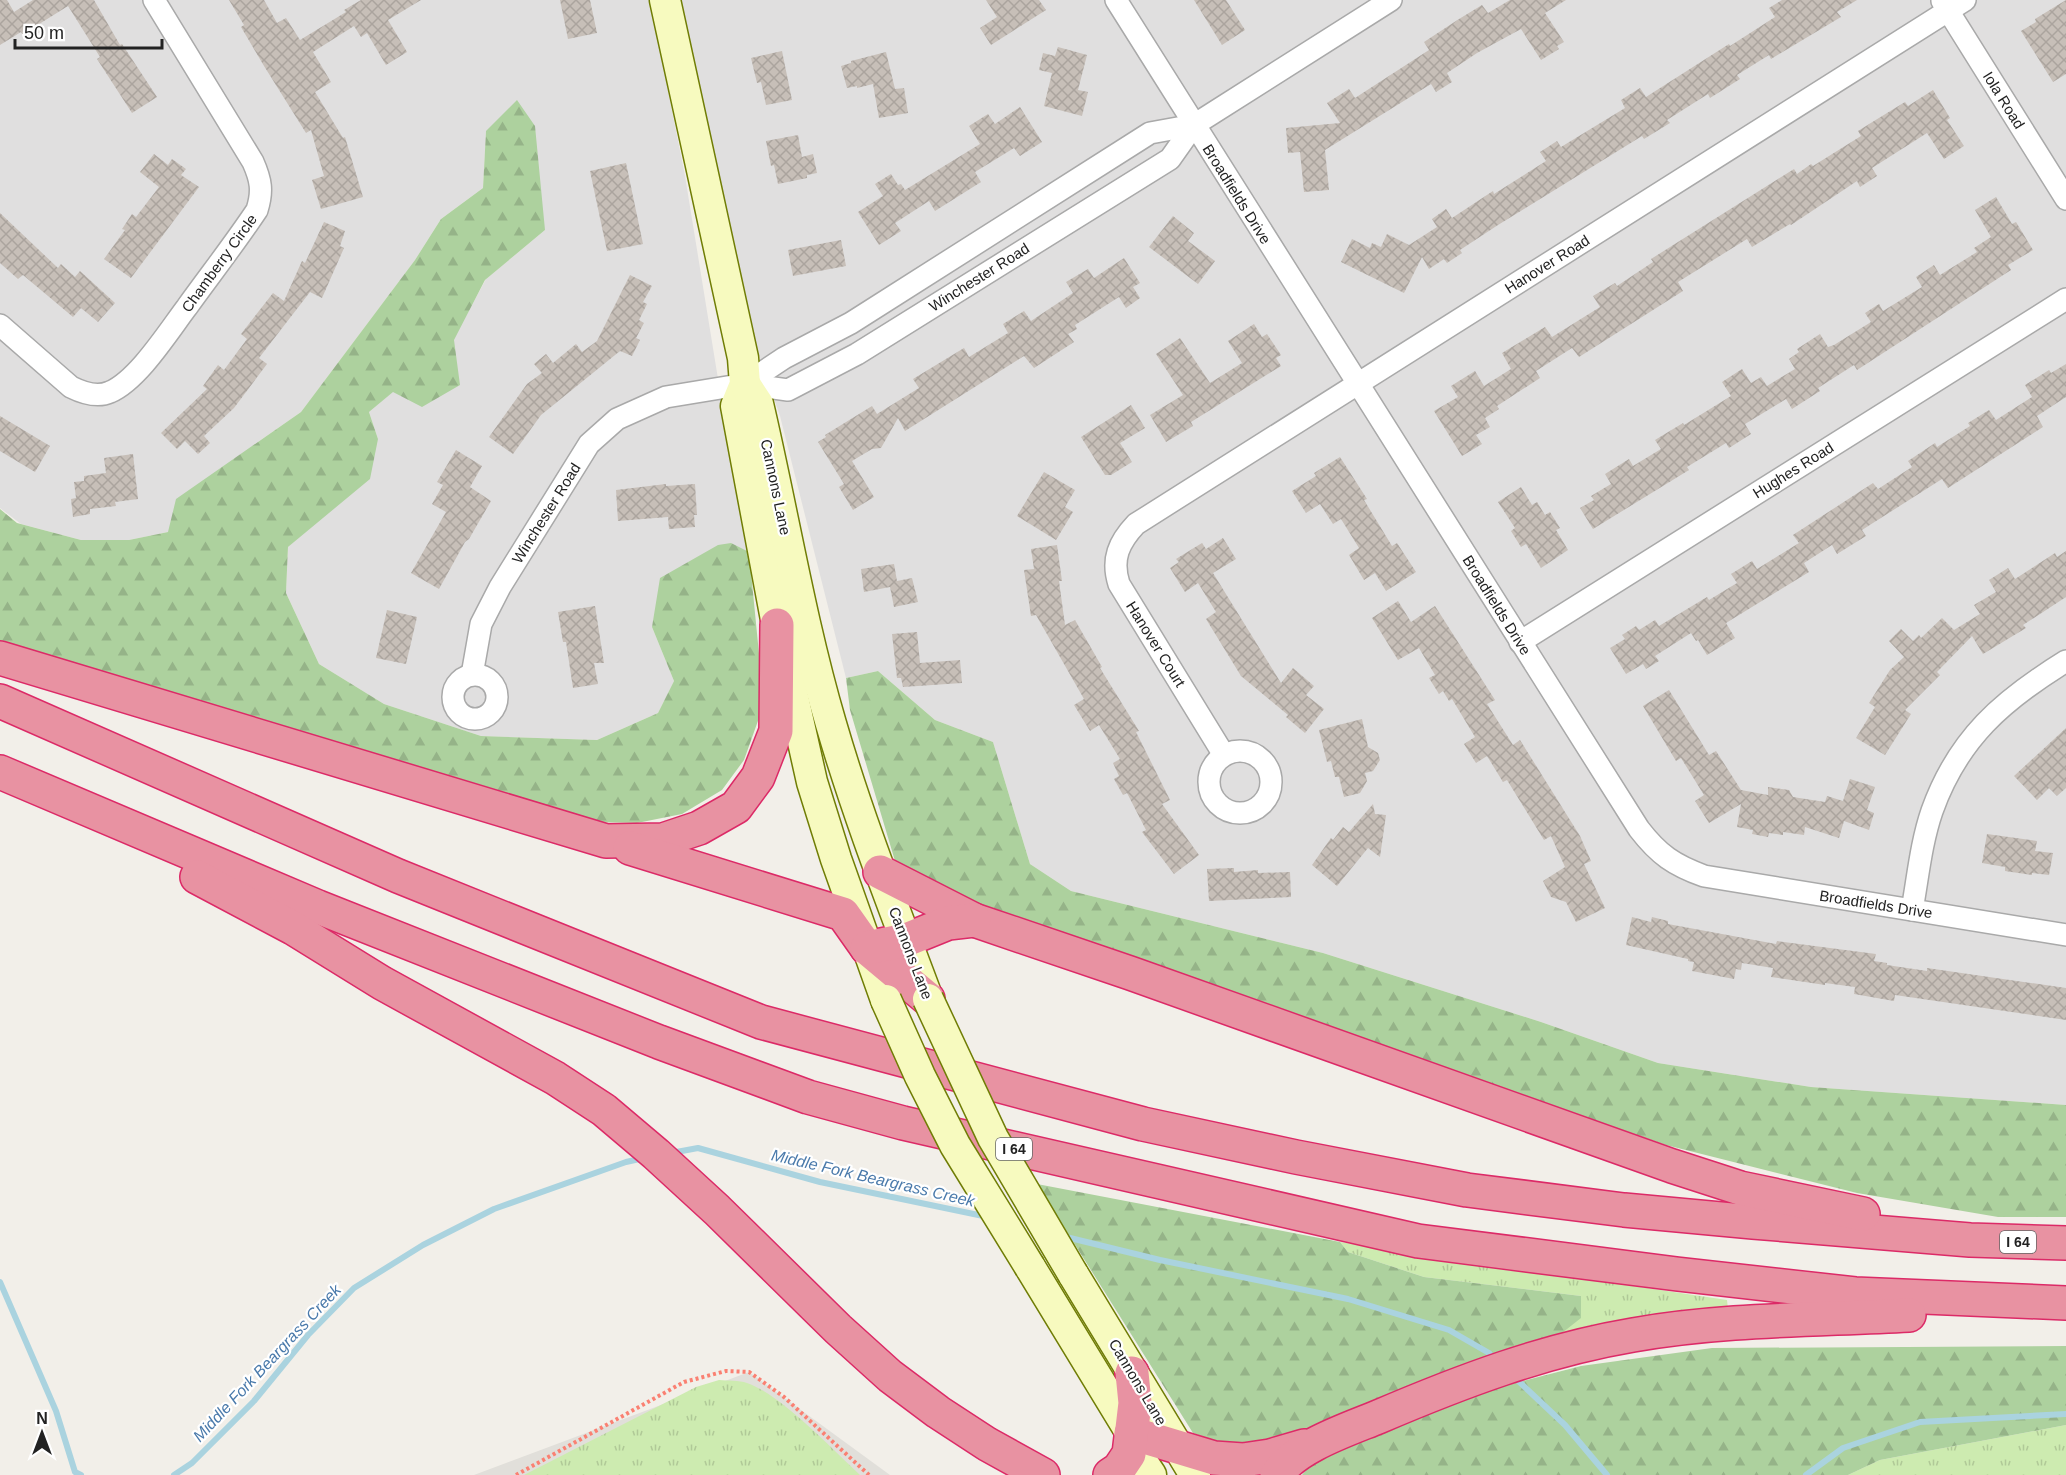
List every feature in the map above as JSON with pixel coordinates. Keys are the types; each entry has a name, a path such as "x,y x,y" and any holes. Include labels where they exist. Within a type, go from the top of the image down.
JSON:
{"highway":[{"path":"606,841 663,840 699,828 736,807 758,777 776,730 785,619"},
{"path":"0,658 843,914 867,948 928,999"},
{"name":"I 64","path":"0,701 398,876 762,1022 1143,1124 1467,1190 1624,1210 1970,1240 2066,1243"},
{"path":"8,775 293,928 382,982 555,1078 604,1110 717,1210 838,1329 890,1376 977,1438 1043,1475"},
{"name":"I 64","path":"8,775 318,907 649,1038 808,1097 903,1123 1418,1241 1855,1294 2066,1306"},
{"path":"880,872 974,920 1740,1188 1875,1216 1970,1240"},
{"path":"867,948 906,940 948,922 974,920"},
{"path":"1131,1433 1214,1458 1243,1460 1270,1456 1318,1442 1484,1374 1563,1350 1632,1335 1725,1323 2066,1306"},
{"path":"1110,1475 1119,1469 1130,1454 1135,1404 1132,1373"},
{"path":"1277,1475 1282,1467 1318,1442"}],"main road":[{"name":"Cannons Lane","path":"665,0 743,358 745,384 736,406 785,619 812,782 886,1000 920,1076 955,1145 1131,1433 1143,1463 1151,1475"},
{"name":"Cannons Lane","path":"785,619 831,723 880,872 928,999 993,1138 1195,1475"}],"street":[{"name":"Chamberry Circle","path":"0,325 70,387 96,395 108,393 128,380 152,353 257,210 261,196 261,183 253,162 154,0"},
{"name":"Broadfields Drive","path":"1116,0 1520,642 1653,847 1680,867 1704,876 2066,935"},
{"name":"Winchester Road","path":"745,384 784,358 851,323 1150,133 1194,125 1391,0"},
{"name":"Iola Road","path":"1952,4 2066,199"},
{"name":"Hanover Road","path":"1131,530 1136,524 1181,494 1952,4"},
{"name":"Winchester Road","path":"472,675 481,624 500,587 589,444 617,419 666,397 745,384 788,390 857,354 1170,159 1194,125"},
{"path":"1017,217 1035,242"},
{"path":"898,293 915,317"},
{"name":"Hughes Road","path":"1520,642 2066,299"},
{"name":"Hanover Court","path":"1131,530 1125,536 1116,555 1115,573 1119,584 1224,755"},
{"path":"1912,910 1924,840 1932,812 1957,759 1973,736 1998,709 2066,661"}],"path":[{"path":"516,1475 684,1382 726,1371 749,1372 784,1397 870,1475"}],"shaded area":[{"path":"0,0 650,0 685,176 726,428 749,552 652,627 674,681 658,713 597,740 481,736 384,704 319,664 286,593 288,547 330,510 378,439 369,412 453,340 486,279 545,230 486,131 483,188 441,219 415,260 301,412 255,444 168,532 129,540 81,540 21,524 0,508"},
{"path":"681,0 2066,0 2066,1105 1811,1087 1658,1063 1541,1022 1323,953 1071,891 1030,864 993,742 935,720 878,671 846,678 780,416 743,309"},
{"path":"749,1372 890,1475 474,1475"}],"green space":[{"path":"517,100 535,126 545,230 485,280 454,340 460,385 422,407 393,392 369,412 378,439 370,479 288,547 286,593 319,664 384,704 481,736 597,740 658,713 674,681 652,627 660,578 718,545 731,543 749,552 761,674 759,718 744,760 722,790 682,814 637,823 596,822 0,645 0,509 17,523 81,540 129,540 168,532 176,499 301,412 415,260 441,219 483,188 486,131"},
{"path":"878,671 935,720 993,742 1030,864 1071,891 1323,953 1541,1022 1658,1063 1811,1087 2066,1105 2066,1217 1998,1217 1857,1193 1666,1145 1112,954 938,889 895,861 850,710 846,678"},
{"path":"1037,1184 1340,1242 1348,1252 1424,1277 1581,1296 1581,1318 1553,1340 1267,1445 1227,1445 1193,1433"},
{"path":"1340,1242 1727,1300 1728,1309 1554,1340 1581,1296 1424,1277 1348,1252"},
{"path":"2066,1346 2066,1425 1880,1460 1848,1475 1302,1475 1315,1459 1480,1392 1581,1366 1712,1348"},
{"path":"719,1380 747,1383 775,1398 860,1475 524,1475 696,1387"},
{"path":"2066,1425 2066,1475 1848,1475 1880,1460"}],"building":[{"path":"0,0 7,0 14,12 33,0 94,0 120,45 122,44 157,97 132,113 97,59 100,57 68,6 36,26 40,32 26,40 21,32 0,45"},
{"path":"229,0 264,0 277,23 286,18 300,40 346,12 344,10 361,0 421,0 388,20 407,52 386,65 367,33 361,37 354,26 313,52 331,82 315,92 343,138 345,137 363,197 321,209 312,180 324,176 311,130 306,133 241,27 244,25"},
{"path":"560,0 590,0 597,33 568,39"},
{"path":"986,0 1039,0 1046,10 991,45 980,28 997,17"},
{"path":"1194,0 1226,0 1245,30 1222,45"},
{"path":"1510,0 1566,0 1545,13 1564,42 1557,46 1559,49 1541,60 1521,29 1477,53 1447,73 1452,82 1436,92 1431,84 1325,150 1329,190 1304,192 1300,152 1288,153 1286,128 1340,123 1327,103 1349,89 1355,98 1429,50 1424,42 1482,5 1488,13"},
{"path":"1782,0 1857,0 1837,12 1841,17 1771,59 1769,55 1737,75 1740,79 1710,98 1708,94 1667,120 1670,123 1644,139 1642,136 1498,225 1460,250 1462,253 1447,263 1444,259 1429,269 1422,257 1404,293 1341,262 1352,239 1370,248 1372,243 1381,247 1387,234 1409,245 1437,227 1432,219 1446,209 1452,218 1493,191 1494,194 1546,161 1540,152 1557,141 1561,147 1625,108 1621,100 1640,88 1646,97 1775,17 1769,8"},
{"path":"2066,0 2066,74 2053,82 2021,31 2036,22 2035,19"},
{"path":"1058,47 1087,55 1078,90 1088,92 1082,116 1044,106 1052,73 1039,70 1043,53 1055,56"},
{"path":"782,51 792,100 766,105 761,82 757,83 751,58"},
{"path":"886,52 895,89 904,88 908,113 879,118 873,84 847,88 841,66 851,61"},
{"path":"1933,90 1950,118 1947,120 1964,146 1944,159 1927,133 1872,168 1877,176 1860,187 1857,181 1791,225 1752,247 1747,239 1678,282 1683,291 1579,357 1572,348 1536,371 1540,378 1497,406 1499,409 1485,418 1490,427 1476,435 1482,444 1462,456 1434,411 1458,397 1451,386 1475,371 1484,386 1511,369 1502,353 1545,327 1552,337 1600,307 1593,296 1615,283 1617,286 1653,262 1651,259 1794,169 1797,174 1811,164 1813,166 1861,136 1858,131 1905,102 1908,106"},
{"path":"1020,107 1042,142 1020,156 1014,148 975,172 981,182 935,211 929,201 895,223 901,231 879,245 858,212 883,196 875,184 891,174 898,185 901,184 905,190 980,144 969,126 988,114 995,124"},
{"path":"798,135 802,157 813,154 817,173 807,175 807,178 778,184 774,165 771,166 766,141"},
{"path":"154,154 168,165 172,159 186,169 181,175 199,187 131,278 104,259 125,230 122,229 132,214 136,217 159,187 140,172"},
{"path":"626,163 643,244 607,251 590,171"},
{"path":"1996,197 2012,224 2016,222 2033,250 2008,265 2011,270 1857,370 1854,365 1818,388 1820,391 1792,409 1786,399 1745,424 1751,434 1729,448 1726,443 1687,467 1689,470 1593,529 1580,508 1594,500 1591,496 1611,484 1605,474 1629,459 1633,466 1661,449 1655,440 1731,396 1722,382 1742,369 1751,383 1761,377 1767,386 1795,369 1789,359 1799,352 1797,349 1820,334 1828,347 1834,345 1871,322 1865,313 1879,304 1883,311 1922,287 1916,277 1934,265 1940,275 1977,252 1974,248 1991,237 1975,210"},
{"path":"0,213 58,268 61,264 75,277 80,271 115,303 98,322 81,308 73,317 23,275 18,279 0,263"},
{"path":"1173,216 1194,233 1188,241 1215,261 1198,284 1149,247"},
{"path":"324,222 345,231 340,246 344,248 322,298 310,292 259,358 267,364 234,408 204,436 210,443 198,454 185,441 177,449 161,433 207,389 203,386 218,365 224,370 247,339 241,334 273,293 284,301 302,261 305,263"},
{"path":"841,240 846,266 793,276 788,250"},
{"path":"1124,258 1140,283 1133,287 1140,298 1126,308 1119,297 1075,325 1077,329 1068,334 1074,342 1034,368 1024,356 905,431 898,418 881,448 872,449 852,461 874,497 853,510 839,487 844,484 818,442 826,437 825,435 872,406 877,414 919,388 913,379 964,348 969,357 1008,333 1003,324 1024,311 1031,321 1073,293 1066,282 1088,269 1094,278"},
{"path":"630,275 652,286 643,302 647,304 639,320 644,323 636,338 640,340 632,356 620,351 541,415 513,454 489,437 527,384 542,373 534,364 546,354 553,363 576,344 582,352 597,341"},
{"path":"1254,324 1262,337 1267,334 1281,355 1276,358 1281,366 1191,422 1193,426 1166,442 1150,415 1183,395 1156,354 1180,338 1210,383 1242,363 1228,341"},
{"path":"2066,364 2066,397 2037,416 2043,427 1948,488 1942,479 1862,530 1866,536 1837,554 1832,545 1804,563 1809,572 1726,623 1735,638 1707,655 1691,633 1655,656 1659,661 1646,669 1643,664 1626,674 1610,648 1625,639 1622,635 1636,626 1639,630 1655,620 1659,626 1707,597 1709,600 1737,583 1731,574 1752,561 1757,569 1799,543 1793,535 1873,483 1878,489 1912,467 1908,461 1935,443 1937,447 1970,426 1968,423 1989,410 1996,420 2032,397 2025,385 2049,370 2051,373"},
{"path":"1131,405 1145,428 1120,443 1132,462 1111,475 1105,475 1081,437"},
{"path":"0,416 50,446 35,472 0,451"},
{"path":"456,450 482,466 470,487 491,501 439,589 411,573 446,512 432,504 443,485 437,482"},
{"path":"133,454 138,499 115,502 116,506 90,509 90,514 73,517 71,499 76,498 74,482 84,481 84,476 106,473 104,458"},
{"path":"1340,457 1367,499 1364,500 1392,546 1397,543 1416,572 1386,591 1375,573 1364,580 1349,555 1359,548 1341,519 1333,524 1320,504 1306,513 1292,491 1316,476 1314,473"},
{"path":"1044,472 1075,490 1065,507 1073,512 1056,540 1017,516"},
{"path":"666,484 666,486 695,484 697,515 694,515 695,527 669,529 668,517 618,521 616,490"},
{"path":"1521,487 1532,505 1537,502 1545,515 1550,512 1560,528 1556,530 1568,550 1541,568 1526,544 1521,547 1511,531 1515,528 1498,502"},
{"path":"1223,538 1236,559 1213,573 1281,683 1293,668 1314,686 1306,695 1324,709 1305,733 1286,717 1288,715 1241,676 1206,619 1216,612 1198,583 1185,592 1170,568 1179,562 1176,559 1202,543 1206,549"},
{"path":"1057,545 1065,625 1075,620 1102,667 1100,668 1139,731 1136,732 1170,800 1162,804 1199,855 1174,874 1142,832 1146,830 1127,793 1123,795 1114,779 1119,776 1113,763 1120,759 1099,725 1090,731 1074,705 1084,699 1036,615 1031,616 1024,570 1034,569 1031,549"},
{"path":"2066,551 2066,597 2023,625 2026,628 1983,654 1972,636 1937,672 1940,675 1905,710 1911,714 1885,755 1856,738 1875,707 1869,703 1890,670 1904,657 1889,641 1901,629 1913,641 1919,635 1921,638 1942,618 1954,630 1980,614 1974,605 1996,592 1989,580 2008,568 2015,579 2055,553 2057,557"},
{"path":"894,564 897,581 912,578 918,602 894,607 890,587 864,592 861,569"},
{"path":"1398,601 1411,622 1435,606 1495,700 1487,704 1513,745 1520,740 1580,836 1591,861 1584,864 1605,908 1576,922 1566,902 1551,897 1543,881 1565,867 1551,836 1544,840 1507,780 1503,782 1487,756 1476,763 1464,744 1475,737 1452,699 1449,701 1443,691 1439,694 1429,678 1435,675 1419,648 1398,660 1372,618"},
{"path":"595,606 604,663 594,663 598,684 573,688 566,642 563,642 558,612"},
{"path":"387,610 417,617 406,664 376,658"},
{"path":"917,632 920,663 960,660 962,683 903,687 901,678 897,678 892,634"},
{"path":"1669,690 1709,755 1716,751 1741,790 1768,795 1768,787 1789,790 1793,797 1825,802 1827,796 1843,801 1850,779 1875,787 1867,810 1874,813 1869,830 1844,821 1839,838 1805,827 1804,835 1783,832 1783,835 1769,833 1768,837 1752,834 1753,830 1737,827 1741,804 1709,823 1695,801 1704,795 1681,758 1676,761 1643,706"},
{"path":"1362,719 1368,747 1378,753 1380,760 1373,771 1365,773 1367,781 1360,793 1344,797 1339,777 1335,777 1331,761 1327,762 1319,730"},
{"path":"2066,728 2066,788 2057,796 2049,788 2037,800 2014,776"},
{"path":"1373,804 1375,814 1386,815 1380,857 1368,848 1337,886 1312,865 1331,838 1333,840 1343,827 1349,832"},
{"path":"1987,834 2037,841 2035,851 2053,853 2049,875 2005,871 2005,867 1982,863"},
{"path":"1234,868 1234,872 1258,870 1258,873 1290,872 1291,897 1209,901 1207,869"},
{"path":"1632,917 1651,922 1652,917 1668,921 1668,924 1776,944 1777,941 1876,954 1874,961 1887,963 1887,965 1927,971 1927,968 2066,988 2066,1020 1895,995 1894,1001 1854,994 1855,987 1771,977 1773,968 1742,963 1741,970 1736,969 1734,979 1692,971 1694,962 1688,959 1626,945"}],"waterway":[{"name":"Middle Fork Beargrass Creek","path":"671,1153 698,1148 820,1182 988,1217"},
{"name":"Middle Fork Beargrass Creek","path":"174,1475 192,1463 254,1401 308,1335 354,1288 423,1245 494,1209 626,1162 644,1158"},
{"name":"Middle Fork Beargrass Creek","path":"1062,1236 1160,1260 1348,1299 1449,1330 1489,1353 1496,1360"},
{"name":"Middle Fork Beargrass Creek","path":"0,1282 56,1411 75,1472 81,1475"},
{"name":"Middle Fork Beargrass Creek","path":"1512,1375 1565,1425 1607,1475"},
{"name":"Middle Fork Beargrass Creek","path":"1806,1475 1843,1448 1920,1422 2066,1414"}]}
